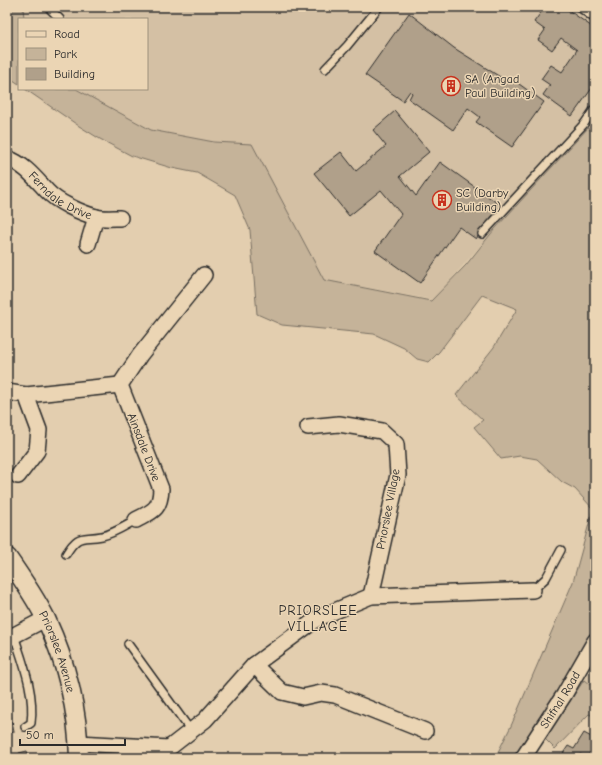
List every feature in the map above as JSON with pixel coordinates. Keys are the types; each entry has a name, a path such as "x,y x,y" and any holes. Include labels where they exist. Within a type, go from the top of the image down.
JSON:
{"street":[{"name":"Ferndale Drive","path":"7,158 18,162 27,169 39,180 48,192 61,202 96,217 120,218"},
{"path":"88,244 96,217"},
{"path":"7,392 26,395 120,385 140,355 204,275"},
{"name":"Ainsdale Drive","path":"120,385 161,489 160,501 154,510 136,520"},
{"path":"18,476 38,451 39,430 26,395"},
{"name":"Priorslee Village","path":"308,427 339,424 382,431 396,444 398,475 371,596"},
{"name":"Priorslee Avenue","path":"7,557 25,583 46,619 61,657 74,704 79,751"},
{"path":"79,751 173,753 191,731 205,720 254,665 318,618 371,596 533,590"},
{"path":"11,637 46,619"},
{"name":"Shifnal Road","path":"523,758 564,695 595,641"},
{"path":"254,665 282,692 303,697 321,693 335,695 425,731"}],"lane":[{"path":"325,69 347,46 379,7"},
{"path":"579,7 595,19"},
{"path":"53,8 59,18"},
{"path":"482,234 584,124 595,108"},
{"path":"66,554 73,543 78,539 102,536 136,520"},
{"path":"533,590 546,578 561,550"},
{"path":"11,637 28,679 33,709 31,723 25,727"},
{"path":"128,644 191,731"}],"shaded area":[{"path":"23,7 595,7 595,134 587,128 433,300 324,280 251,144 214,142 151,130 78,90 148,90 148,18 24,18"},
{"path":"595,661 595,689 584,680"}],"green space":[{"path":"7,7 23,7 24,18 18,18 18,83 10,78 7,79"},
{"path":"26,90 78,90 151,130 214,142 252,144 324,280 431,301 466,265 494,230 588,128 595,134 595,626 544,714 513,758 495,758 511,726 573,582 593,509 575,489 562,482 537,459 520,456 501,459 474,427 483,420 456,395 494,347 517,309 482,295 439,352 429,362 417,359 404,348 374,334 282,325 257,314 250,230 235,195 197,173 172,168 132,156 79,126"},
{"path":"584,680 595,689 595,717 589,714 555,749 545,739"}],"building":[{"path":"545,7 564,7 595,29 595,84 572,116 543,95 550,85 541,79 551,65 562,72 577,50 561,38 552,50 538,40 545,30 534,22"},
{"name":"SA (Angad Paul Building)","path":"409,13 454,48 505,80 508,76 544,102 512,147 476,122 480,117 468,108 453,130 409,99 412,93 410,91 403,101 365,75"},
{"name":"SC (Darby Building)","path":"395,111 429,152 400,176 416,196 440,162 500,205 476,239 459,227 420,283 375,251 401,214 381,190 349,216 314,173 341,152 356,171 386,146 373,130"},
{"path":"10,712 14,732 7,734 7,713"},
{"path":"584,733 595,739 595,758 589,754 587,758 580,754 578,758 560,758 568,746 574,749"},
{"path":"27,751 29,758 20,758 19,753"}],"place":[{"name":"SA (Angad Paul Building)","path":"451,86"},
{"name":"SC (Darby Building)","path":"442,200"}],"district":[{"name":"PRIORSLEE VILLAGE","path":"318,618"}]}
